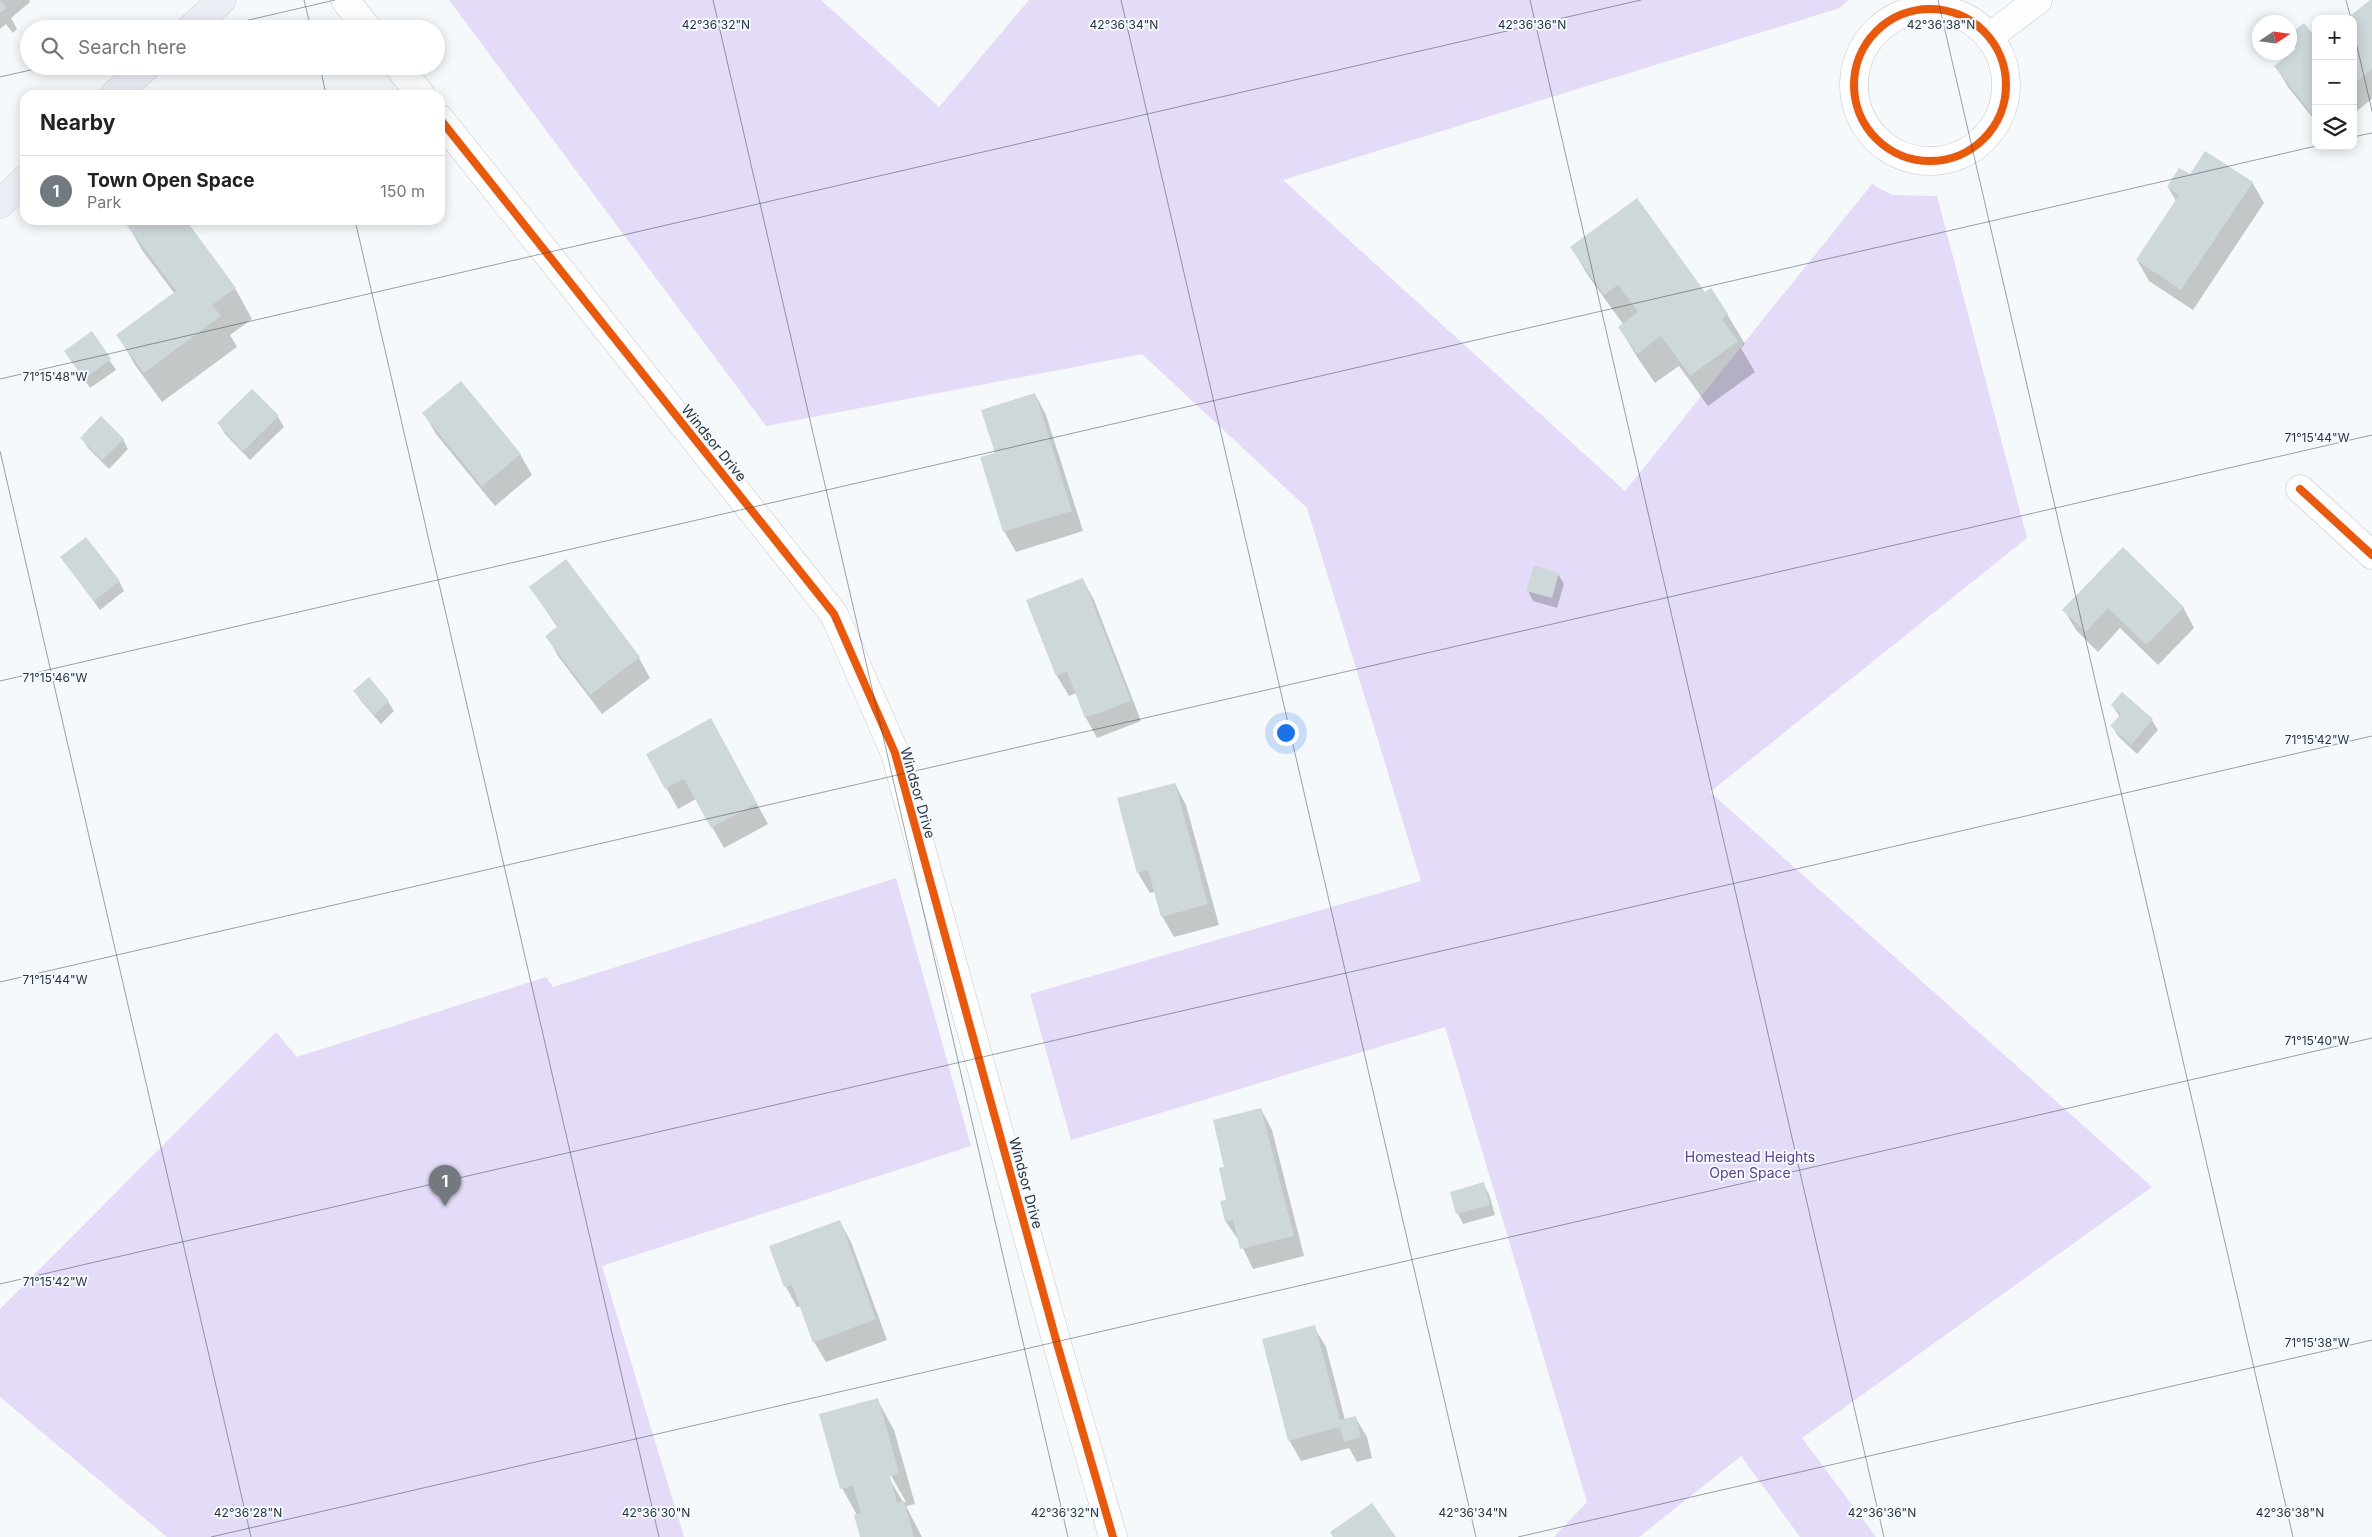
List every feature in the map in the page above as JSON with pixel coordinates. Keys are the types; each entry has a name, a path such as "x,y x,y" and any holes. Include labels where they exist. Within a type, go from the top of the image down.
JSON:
{"main road":[{"path":"200,20 222,0"},
{"path":"120,90 137,75"},
{"path":"0,204 20,184"}],"street":[{"path":"345,0 361,20"},
{"path":"1990,37 2038,0"},
{"path":"1935,8 1959,14 1971,20 1990,37 2002,59 2006,97 1991,132 1975,146 1961,155 1949,159 1924,162 1899,155 1887,149 1869,131 1858,109 1854,84 1856,66 1863,48 1878,29 1888,21 1911,11 1935,8"},
{"path":"405,75 417,90"},
{"name":"Windsor Drive","path":"445,125 834,614 895,752 1058,1347 1113,1537"},
{"path":"2300,490 2372,555"}],"green space":[{"name":"Homestead Heights Open Space","path":"449,0 821,0 939,107 1029,0 1848,0 1840,8 1283,180 1625,491 1872,184 1892,195 1937,196 2027,538 1710,792 2152,1187 1802,1438 1876,1537 1800,1537 1741,1456 1639,1537 1554,1537 1587,1502 1445,1027 1071,1140 1030,994 1421,881 1307,508 1142,354 766,426"},
{"path":"896,878 971,1146 602,1266 684,1537 167,1537 0,1397 0,1309 276,1032 297,1057 546,977 553,987"}],"building":[{"path":"0,0 7,8 0,13"},
{"path":"2372,0 2372,69 2357,81 2357,15 2351,15"},
{"path":"2304,23 2312,33 2312,114 2274,66 2282,60 2297,60 2297,28"},
{"path":"2205,151 2253,182 2181,290 2136,260 2179,195 2167,187 2179,168 2190,174"},
{"path":"1637,198 1705,292 1711,288 1728,314 1722,319 1738,341 1690,376 1661,336 1637,354 1618,327 1638,312 1618,285 1604,295 1570,247"},
{"path":"127,225 190,225 236,288 212,305 221,316 144,373 116,335 176,291"},
{"path":"92,331 111,359 84,379 64,351"},
{"path":"461,381 521,454 482,486 422,413"},
{"path":"252,389 279,416 243,451 217,423"},
{"path":"1035,393 1072,511 1003,532 980,457 995,453 981,410"},
{"path":"101,416 124,439 102,460 80,438"},
{"path":"86,537 120,581 94,601 60,557"},
{"path":"2123,547 2184,607 2146,645 2108,608 2086,632 2062,610"},
{"path":"566,559 640,657 590,695 545,636 558,626 529,587"},
{"path":"1534,565 1559,573 1552,598 1526,591"},
{"path":"1083,578 1131,701 1085,718 1067,672 1056,676 1026,600"},
{"path":"369,677 389,701 374,715 353,691"},
{"path":"2122,692 2153,719 2131,745 2110,726 2121,714 2111,705"},
{"path":"711,718 757,803 711,828 684,779 665,789 646,754"},
{"path":"1175,783 1208,904 1161,917 1148,870 1137,873 1117,798"},
{"path":"1261,1108 1294,1236 1240,1249 1233,1220 1225,1222 1220,1201 1226,1200 1219,1168 1224,1167 1213,1120"},
{"path":"1484,1182 1490,1205 1456,1214 1450,1192"},
{"path":"840,1220 876,1319 813,1343 792,1285 784,1287 769,1246"},
{"path":"1315,1325 1340,1420 1356,1416 1361,1437 1344,1442 1340,1427 1288,1441 1262,1339"},
{"path":"878,1398 899,1473 890,1476 897,1503 904,1501 914,1537 860,1537 854,1515 861,1513 853,1486 840,1489 819,1414"},
{"path":"1372,1503 1396,1537 1333,1537 1330,1532"}],"cycle path":[{"path":"1930,9 1945,10 1959,15 1984,31 2000,56 2005,70 2006,85 2005,100 2000,114 1984,139 1959,155 1945,160 1930,161 1915,160 1901,155 1876,139 1860,114 1855,100 1854,85 1855,70 1860,56 1876,31 1901,15 1915,10 1930,9"},
{"path":"445,125 834,614 895,753 1058,1347 1113,1537"},
{"path":"2300,489 2372,555"}],"place":[{"name":"Town Open Space","path":"445,1206"}]}
